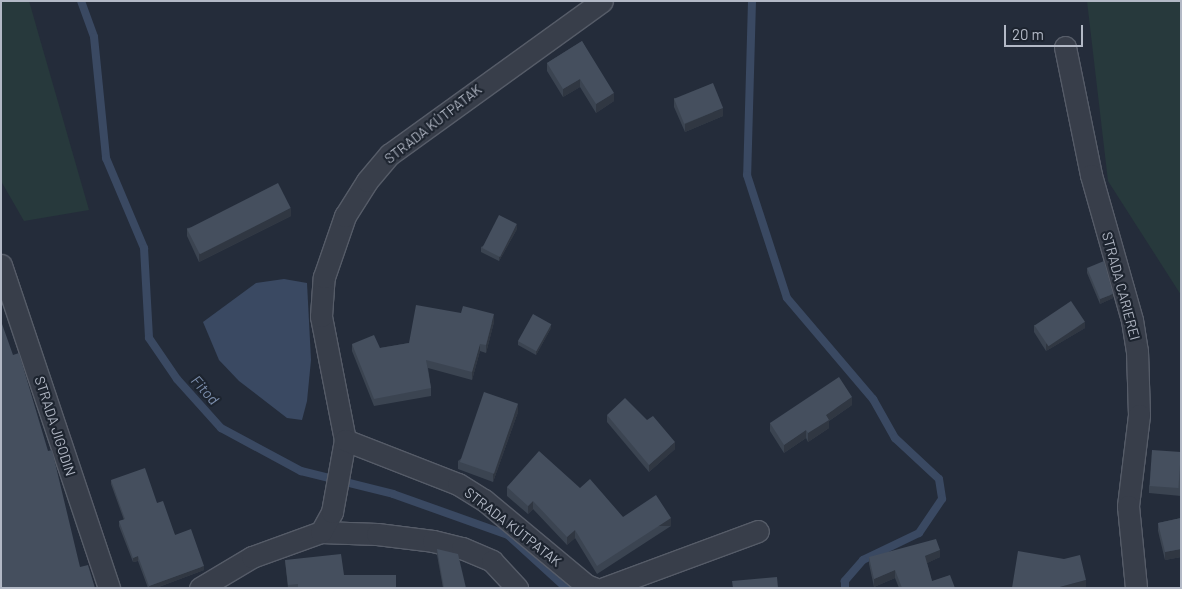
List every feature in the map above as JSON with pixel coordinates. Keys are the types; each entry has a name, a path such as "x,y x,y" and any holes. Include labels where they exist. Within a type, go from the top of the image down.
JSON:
{"street":[{"name":"STRADA KÚTPATAK","path":"321,532 332,512 344,447 321,316 324,277 345,216 367,181 390,154 602,1"},
{"name":"STRADA CARIEREI","path":"1065,47 1090,175 1132,320 1138,351 1139,415 1128,506 1136,588"},
{"name":"STRADA JIGODIN","path":"1,265 109,588"},
{"name":"STRADA KÚTPATAK","path":"344,447 370,447 458,484 484,500 586,585 594,588"},
{"path":"604,588 758,531"},
{"path":"200,588 252,556 321,532 386,535 462,548 492,561 517,588"}],"shaded area":[{"path":"1,1 29,1 89,210 24,221 1,181"},
{"path":"1087,1 1181,1 1181,295 1108,181"}],"water":[{"path":"284,279 307,283 311,360 307,401 302,420 287,418 239,381 219,360 203,322 256,283"}],"building":[{"path":"582,41 614,93 596,104 580,79 563,89 547,63"},
{"path":"713,83 723,108 684,124 674,99"},
{"path":"278,183 291,208 200,254 187,229"},
{"path":"499,215 517,224 500,257 482,248"},
{"path":"1104,261 1113,294 1100,299 1087,268"},
{"path":"1071,301 1085,322 1049,346 1035,326"},
{"path":"416,305 461,313 463,306 494,314 486,345 480,344 472,372 426,360 431,388 374,399 352,344 374,335 380,348 409,343"},
{"path":"533,314 551,324 536,351 518,341"},
{"path":"1,321 13,355 19,353 48,451 52,450 80,567 88,565 95,588 1,588"},
{"path":"839,377 852,397 826,415 829,420 808,433 806,430 784,445 770,423"},
{"path":"484,392 518,404 494,474 460,462"},
{"path":"625,398 647,420 653,416 675,442 649,465 607,415"},
{"path":"1152,450 1181,452 1178,488 1149,486"},
{"path":"539,451 580,488 590,479 623,517 656,495 671,518 597,566 575,530 567,537 533,501 528,506 507,487"},
{"path":"145,468 157,503 163,501 175,535 191,529 204,566 149,586 138,556 133,558 119,521 125,519 111,480"},
{"path":"1181,518 1181,549 1165,552 1158,523"},
{"path":"936,539 940,550 925,556 932,581 950,575 955,588 902,588 895,570 874,579 869,557"},
{"path":"437,549 458,554 466,588 444,588"},
{"path":"1018,551 1064,559 1080,555 1086,580 1056,588 1012,588"},
{"path":"341,554 344,575 396,575 396,588 298,588 298,584 288,585 285,560"},
{"path":"777,577 778,588 733,588 732,581"}],"waterway":[{"name":"Fitod","path":"81,1 94,37 106,158 144,248 149,338 177,379 221,428 301,471 393,494 508,535 566,588"},
{"path":"752,1 747,175 787,298 873,399 895,438 939,479 942,499 919,533 863,560 845,581 845,588"}]}
